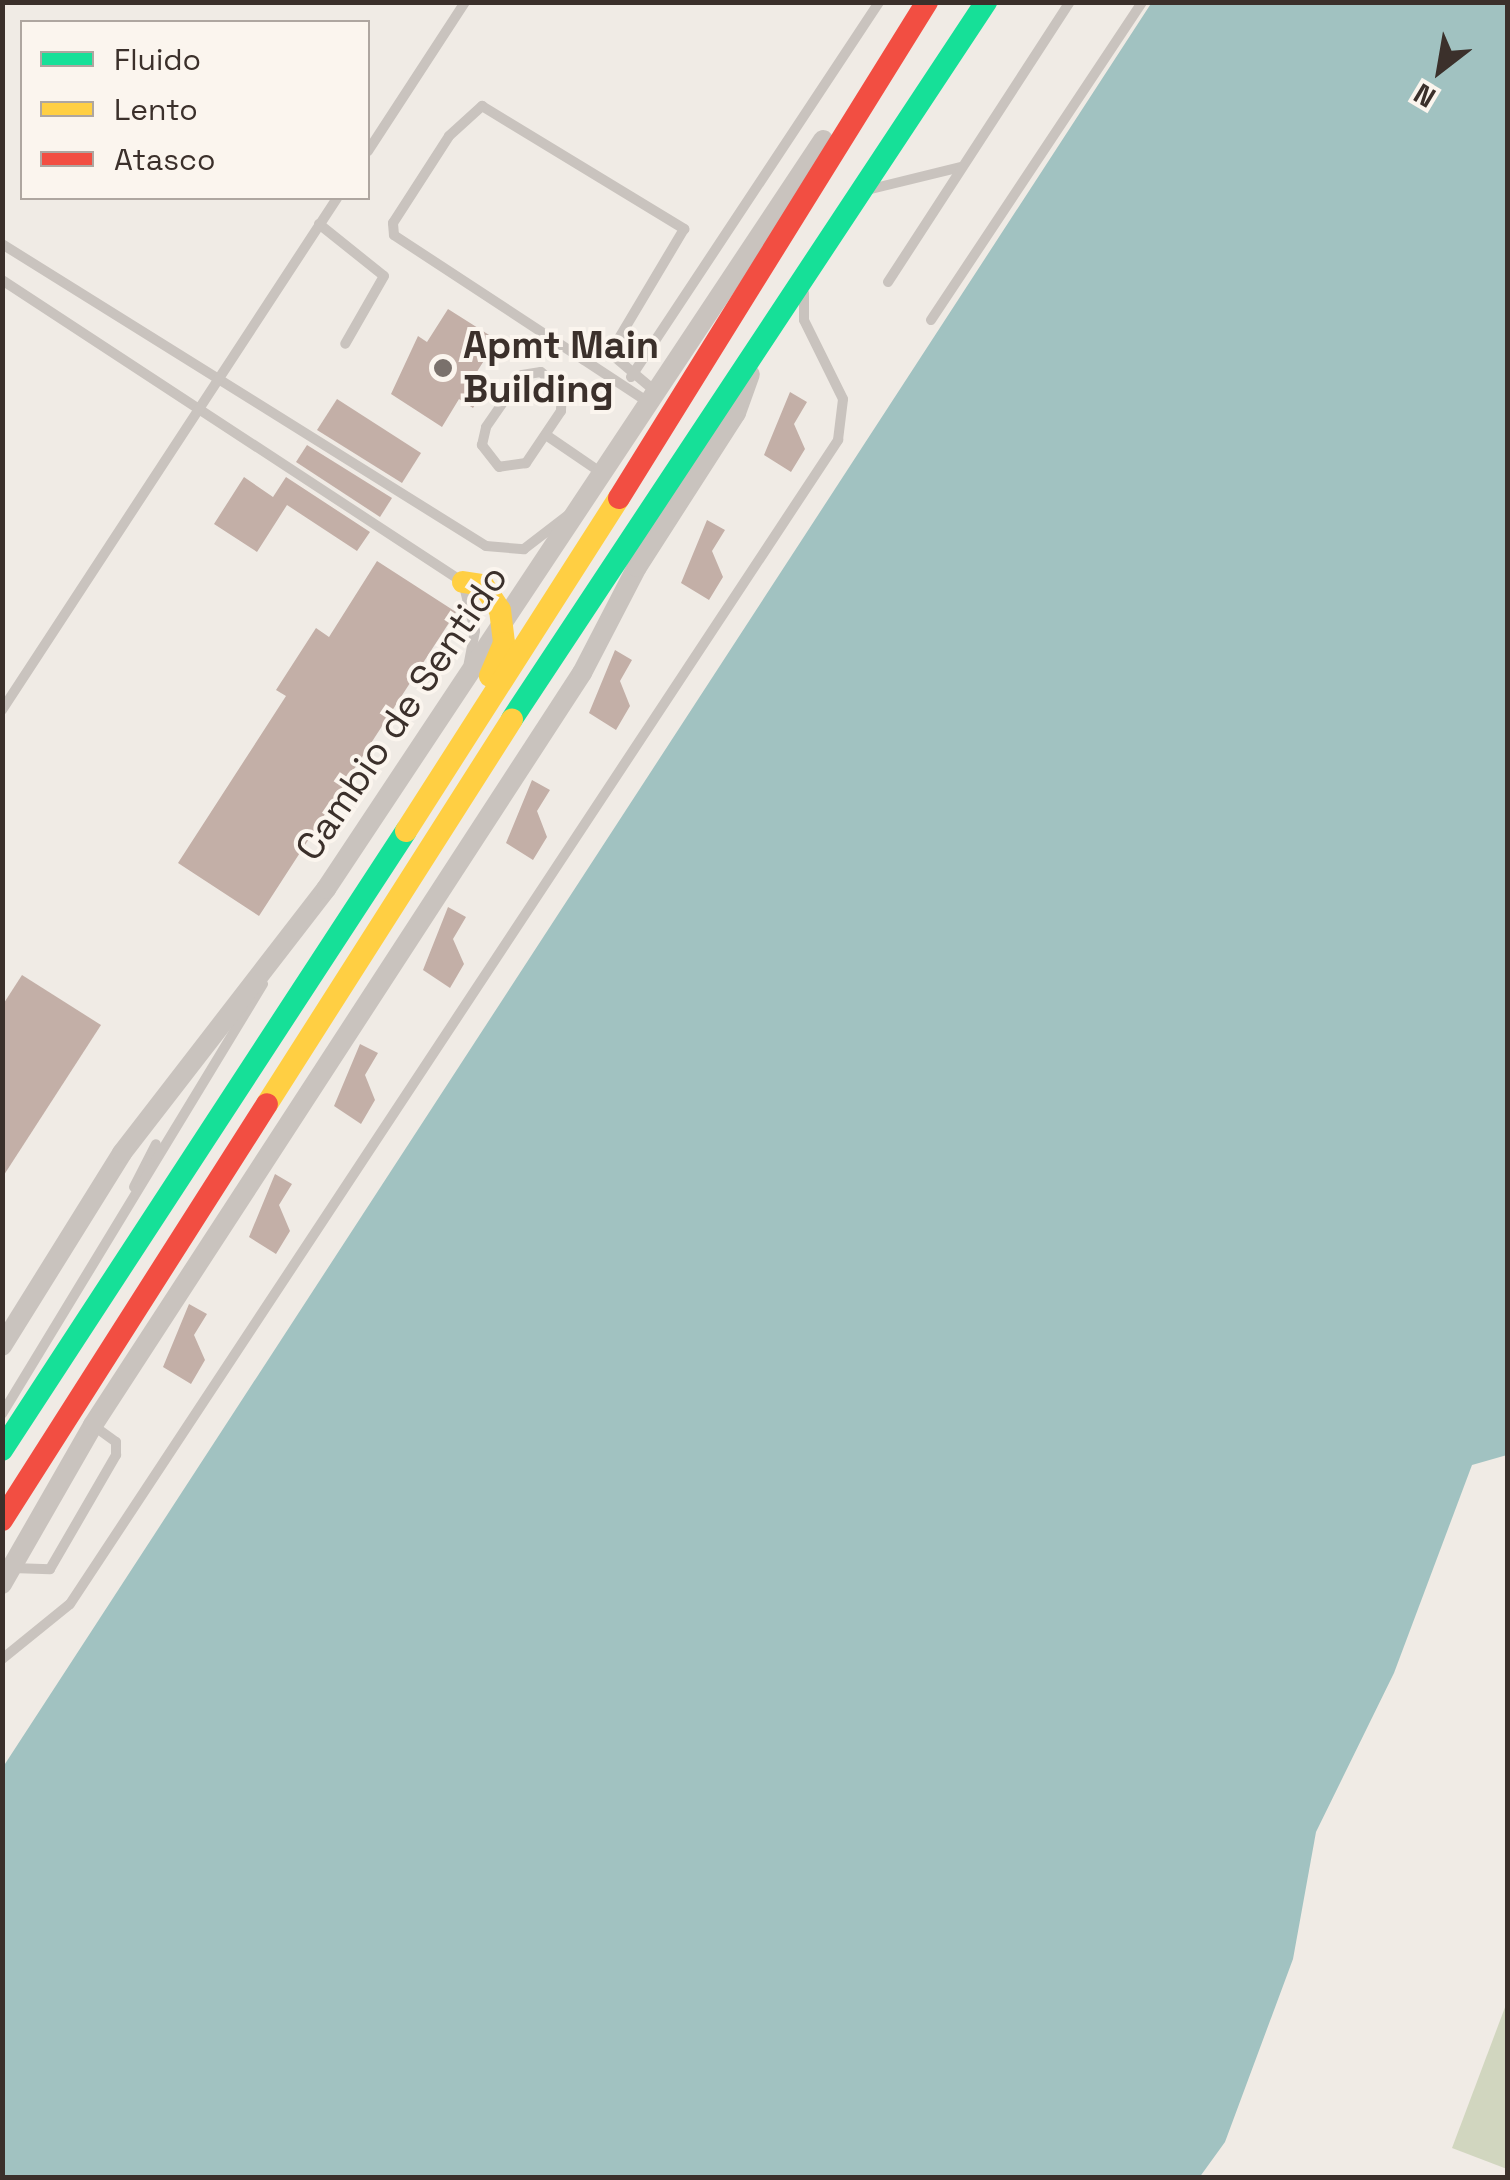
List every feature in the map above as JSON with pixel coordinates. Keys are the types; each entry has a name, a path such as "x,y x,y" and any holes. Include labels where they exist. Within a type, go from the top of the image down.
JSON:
{"main road":[{"path":"2,1450 845,147 852,116 927,2"},
{"path":"2,1520 622,548 758,353 986,2"},
{"path":"402,834 422,779 500,659 504,626 484,585 463,582"}],"street":[{"name":"Cambio de Sentido","path":"2,1346 122,1153 284,949 469,668 504,626 572,512 825,137 852,116"},
{"path":"5,1578 93,1425 582,673 637,566 736,413 758,353"}],"lane":[{"path":"370,148 465,2"},
{"path":"625,387 878,2"},
{"path":"888,282 1070,2"},
{"path":"931,320 1142,2"},
{"path":"584,360 610,354 686,232 482,106 449,136 393,222 394,235 625,387 652,397"},
{"path":"863,191 962,167"},
{"path":"2,710 336,200"},
{"path":"319,224 384,276 345,344"},
{"path":"2,244 486,546 524,548 572,512"},
{"path":"2,1660 70,1604 838,440 843,399 804,320 816,264"},
{"path":"2,280 463,582 475,631 469,668"},
{"path":"610,354 652,397"},
{"path":"541,372 562,391 546,435 518,467 486,454 486,428 522,375 541,372"},
{"path":"546,435 600,472"},
{"path":"2,1414 127,1214 284,949"},
{"path":"5,1578 50,1569 107,1471 118,1446 93,1425"}],"green space":[{"path":"1507,2002 1507,2169 1452,2148"}],"water":[{"path":"1152,2 1508,3 1507,1455 1472,1465 1394,1673 1316,1832 1293,1959 1225,2142 1199,2178 3,2177 3,1767"}],"building":[{"name":"Apmt Main Building","path":"448,309 497,340 473,378 486,387 473,408 459,399 442,427 391,394 418,336 427,342"},
{"path":"790,392 807,402 794,424 805,449 791,472 764,455"},
{"path":"337,399 421,453 402,483 317,430"},
{"path":"307,445 392,498 380,517 296,462"},
{"path":"244,477 273,497 286,477 370,532 357,551 287,505 257,552 214,524"},
{"path":"707,520 725,530 712,551 723,577 709,600 681,583"},
{"path":"377,561 456,612 259,916 178,863 286,696 276,690 316,628 329,637"},
{"path":"615,650 632,660 620,681 630,706 616,730 589,713"},
{"path":"532,780 550,790 537,811 547,837 533,860 506,843"},
{"path":"448,907 466,917 453,939 464,964 450,988 423,970"},
{"path":"22,975 101,1025 2,1178 2,1006"},
{"path":"360,1044 378,1053 365,1075 375,1100 361,1124 334,1106"},
{"path":"275,1174 292,1184 279,1205 290,1231 276,1254 249,1237"},
{"path":"189,1304 207,1314 194,1335 205,1360 191,1384 163,1367"}],"traffic: fast":[{"path":"512,719 986,2"},
{"path":"2,1450 406,831"}],"traffic: slow":[{"path":"406,831 619,498"},
{"path":"463,582 483,585 500,610 504,643 490,676"},
{"path":"267,1104 512,719"}],"traffic: jam":[{"path":"619,498 927,2"},
{"path":"2,1520 267,1104"}],"place":[{"name":"Apmt Main Building","path":"443,368"}]}
